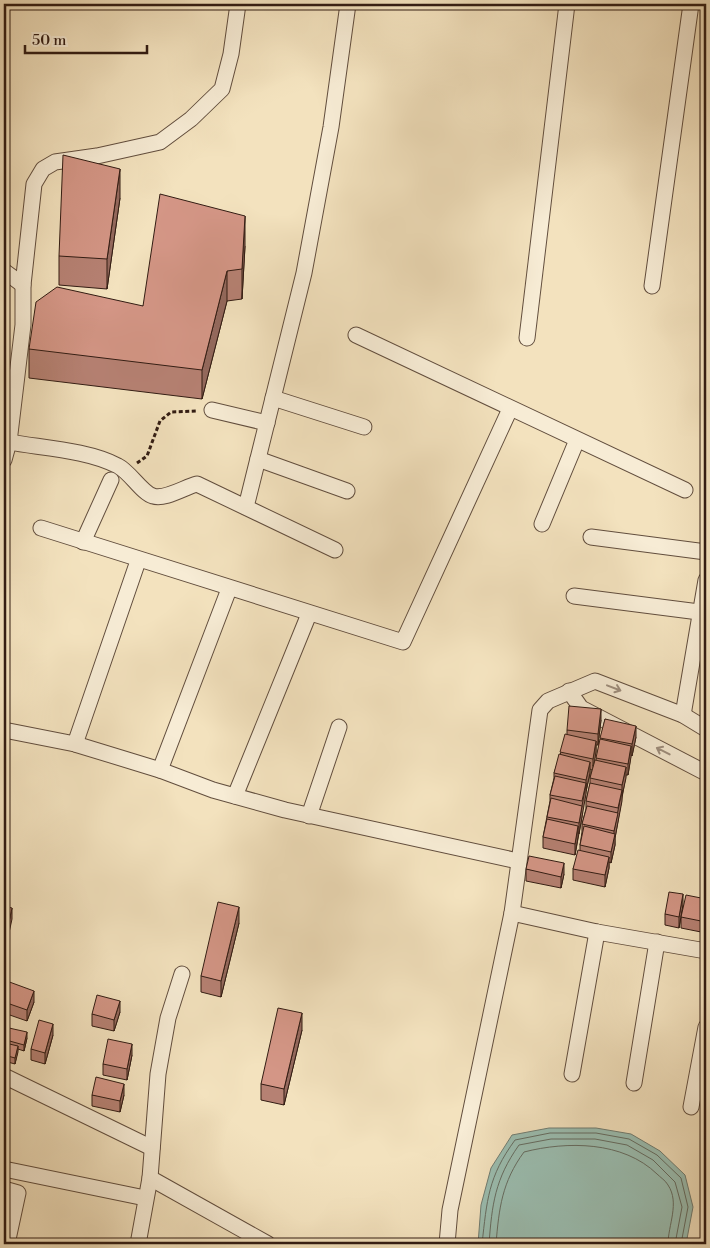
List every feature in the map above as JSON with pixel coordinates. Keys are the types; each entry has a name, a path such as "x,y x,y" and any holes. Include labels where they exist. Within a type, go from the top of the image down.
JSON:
{"street":[{"path":"4,460 9,442 24,325 23,284 34,184 43,169 55,162 97,156 160,142 191,120 222,89 231,54 238,4"},
{"path":"246,507 304,273 330,127 348,4"},
{"path":"526,338 567,4"},
{"path":"652,286 690,4"},
{"path":"4,271 23,284"},
{"path":"356,335 685,490"},
{"path":"274,398 364,427"},
{"path":"41,528 229,589 403,642 510,409"},
{"path":"212,410 267,423"},
{"path":"542,524 577,440"},
{"path":"9,442 93,457 126,471 151,496 159,497 197,484 335,550"},
{"path":"258,459 347,491"},
{"path":"83,542 110,480"},
{"path":"591,538 706,552"},
{"path":"75,744 138,560"},
{"path":"683,715 699,612 706,580"},
{"path":"160,770 229,589"},
{"path":"574,596 699,612"},
{"path":"235,796 309,614"},
{"path":"447,1244 456,1181 512,913 540,710 548,701 595,681 683,715 706,729"},
{"path":"569,691 581,708 706,773"},
{"path":"309,816 339,727"},
{"path":"4,730 75,744 160,770 235,796 309,816 518,860"},
{"path":"512,913 597,932 706,951"},
{"path":"572,1074 597,932"},
{"path":"634,1083 657,942"},
{"path":"138,1244 150,1178 158,1074 168,1018 182,974"},
{"path":"691,1107 706,1027"},
{"path":"4,1076 152,1148"},
{"path":"4,1169 146,1198"},
{"path":"150,1178 268,1244"},
{"path":"4,1189 18,1193 7,1244"}],"path":[{"path":"126,471 147,456 160,421 171,412 212,410"}],"water":[{"path":"549,1128 596,1128 631,1134 660,1151 685,1175 693,1207 686,1244 478,1244 481,1205 491,1168 512,1135"}],"building":[{"path":"63,155 120,169 107,259 59,256"},
{"path":"160,194 245,216 242,269 227,271 202,370 29,349 36,302 57,287 143,306"},
{"path":"569,706 601,709 598,734 567,730"},
{"path":"605,719 636,726 632,744 600,738"},
{"path":"565,734 596,741 593,759 560,752"},
{"path":"600,739 631,746 628,764 596,758"},
{"path":"559,754 590,762 586,780 554,773"},
{"path":"595,760 626,767 622,785 590,778"},
{"path":"555,776 586,783 582,801 550,795"},
{"path":"590,783 622,790 618,808 586,801"},
{"path":"551,798 582,806 579,823 547,817"},
{"path":"587,806 618,813 614,831 582,824"},
{"path":"547,819 578,826 575,844 543,837"},
{"path":"584,826 615,834 611,852 580,845"},
{"path":"578,850 609,857 605,875 573,869"},
{"path":"529,856 564,863 561,877 526,869"},
{"path":"669,892 683,894 679,917 665,914"},
{"path":"686,895 706,899 706,922 681,917"},
{"path":"218,902 239,907 221,981 201,976"},
{"path":"4,906 12,908 4,945"},
{"path":"4,980 34,991 27,1010 4,1002"},
{"path":"97,995 120,1001 114,1020 92,1014"},
{"path":"278,1008 302,1013 284,1089 261,1084"},
{"path":"39,1020 53,1024 45,1053 31,1049"},
{"path":"9,1028 27,1032 24,1045 6,1040"},
{"path":"108,1039 132,1044 127,1069 103,1064"},
{"path":"5,1043 18,1046 15,1058 4,1055"},
{"path":"96,1077 124,1084 120,1101 92,1095"},
{"path":"4,1177 8,1178 4,1199"}]}
